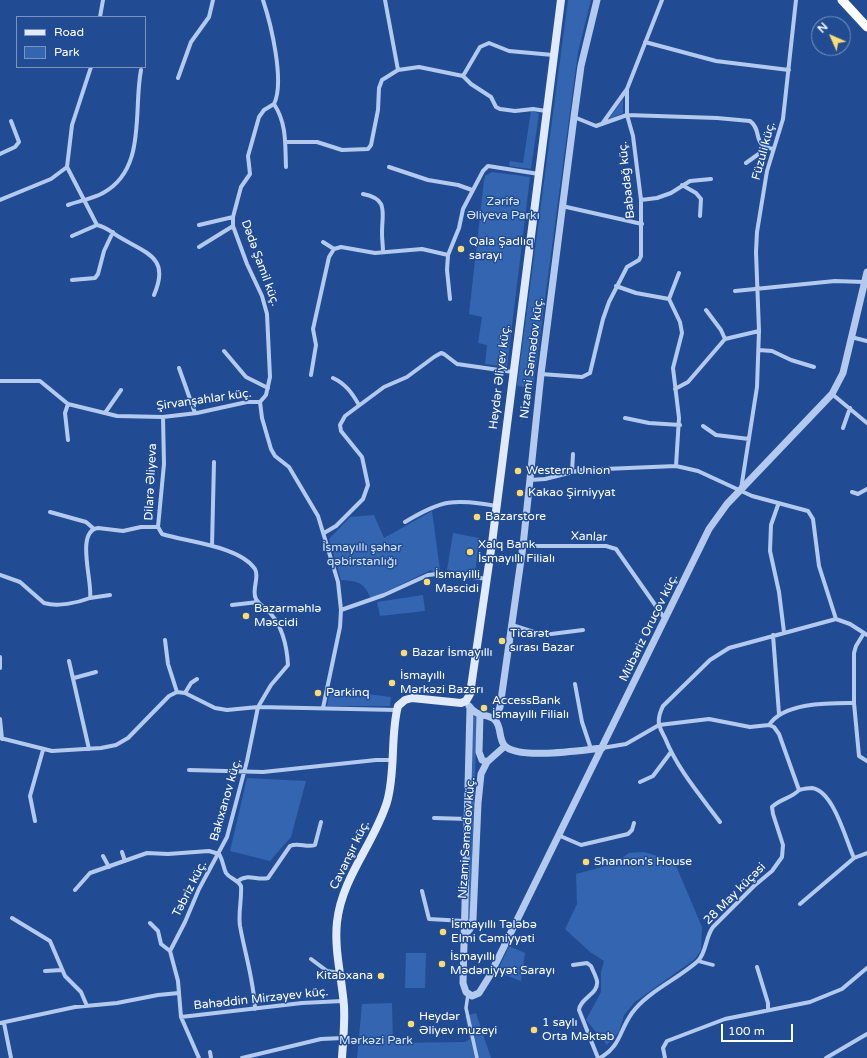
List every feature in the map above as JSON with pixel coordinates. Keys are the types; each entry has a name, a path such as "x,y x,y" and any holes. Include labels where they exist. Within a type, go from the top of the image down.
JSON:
{"highway":[{"path":"842,0 867,27"}],"main road":[{"name":"Heydər Əliyev küç.","path":"468,704 487,579 561,0"},
{"name":"Cavanşır küç.","path":"342,1058 344,1001 339,973 336,937 340,907 348,882 375,832 384,811 391,787 397,710 402,701 412,698 456,704 468,704"}],"street":[{"path":"100,16 102,0"},
{"path":"178,78 192,42 209,17 213,0"},
{"path":"263,0 276,46 277,92 274,104 280,113 287,142 286,167"},
{"path":"385,0 398,70"},
{"name":"Nizami Səmədov küç.","path":"494,720 500,707 523,546 541,374 581,66 597,0"},
{"name":"Babadağ küç.","path":"541,374 582,377 590,373 603,319 616,286 626,267 639,260 641,256 641,200 633,136 627,115 627,90 662,0"},
{"name":"Füzuli küç.","path":"740,491 758,387 759,331 757,232 767,171 783,119 796,0"},
{"path":"645,42 716,61 789,70"},
{"path":"463,76 480,47 484,44 489,43 505,50 525,54 553,55"},
{"path":"287,142 317,142 342,150 364,151 368,149 371,144 378,110 379,88 382,80 398,70 419,67 463,76 471,84 491,98 496,107 500,109 511,111 533,109 546,111"},
{"path":"91,68 72,125 67,167 97,225"},
{"path":"68,205 102,193 112,187 123,175 128,165 136,140 138,84 141,70"},
{"path":"601,125 627,90"},
{"name":"Dədə Şamil küç.","path":"260,402 266,395 270,378 267,314 262,296 247,264 233,226 233,217 241,187 250,174 248,156 259,116 264,110 274,104"},
{"path":"574,117 592,125 601,125 627,115 718,118 750,122 755,128 758,140 767,148 773,149"},
{"path":"0,154 15,147 19,142 11,121"},
{"path":"746,163 767,148"},
{"path":"450,299 447,270 448,254 459,228 463,209 483,171 488,166 538,174"},
{"path":"0,200 44,182 67,167"},
{"path":"389,167 428,180 458,185 472,190"},
{"path":"641,200 657,198 690,181 711,179"},
{"path":"682,185 696,193 701,199 700,216"},
{"path":"363,194 376,198 384,210 382,233 383,252"},
{"path":"562,206 642,224"},
{"path":"199,225 233,217"},
{"path":"72,236 97,225 104,226 150,254 156,262 160,273 160,282 154,295"},
{"path":"199,247 233,226"},
{"path":"72,280 95,278 98,274 104,250 113,232"},
{"path":"323,242 334,249"},
{"path":"311,375 316,345 313,328 329,257 334,249 340,247 368,253 422,248 448,254"},
{"name":"Mübariz Orucov küç.","path":"468,994 476,995 485,984 709,530 719,514 832,394 842,373 865,286 867,272"},
{"path":"676,466 680,425 673,368 681,340 682,327 669,299 679,273"},
{"path":"735,291 835,281 865,286"},
{"path":"616,286 636,293 669,299"},
{"path":"706,310 725,339"},
{"path":"675,389 688,382 725,339 759,331"},
{"path":"852,337 867,341"},
{"path":"759,350 772,351 792,360 814,366"},
{"path":"224,351 246,377 268,388"},
{"path":"324,533 336,526 366,494 368,485 362,458 341,431 340,425 345,416 384,387 407,377 434,356 441,354 444,354 457,364 513,372"},
{"path":"179,368 195,413"},
{"path":"333,378 342,382 352,393 359,405"},
{"name":"Şirvanşahlar küç.","path":"0,381 40,381 68,404 105,413 134,417 163,417 195,413 247,402 260,402 262,418 271,449 275,456 289,468 318,516 338,582 341,610 338,637 324,708"},
{"path":"105,413 121,390"},
{"path":"832,394 867,423"},
{"path":"68,404 65,413 68,440"},
{"path":"843,428 850,408"},
{"name":"Dilarə Əliyeva","path":"94,529 123,531 142,527 158,527 164,464 163,417"},
{"path":"625,418 649,423 680,425"},
{"path":"704,426 716,435 749,439"},
{"path":"572,472 573,454"},
{"path":"212,546 214,462"},
{"path":"530,480 545,479 572,472 623,467 676,466 698,471 740,491 778,505 803,509 811,515 819,566 836,619"},
{"path":"852,492 858,494 867,489"},
{"path":"405,522 429,507 442,503 465,502 496,506"},
{"path":"778,505 771,526 770,550 779,592 784,632"},
{"path":"50,512 86,522 94,529 90,533 86,543 91,590 90,598"},
{"path":"158,527 162,534 234,552 253,567 256,574 255,597 258,602 232,605"},
{"name":"Xanlar","path":"523,546 606,546 616,549 665,619"},
{"path":"341,610 384,596 428,575 446,573 487,579"},
{"path":"0,575 20,582 44,603 49,605 78,602 90,598 110,595"},
{"name":"Bakıxanov küç.","path":"238,881 225,871 220,854 228,837 245,772 258,707 271,685 288,665 284,639 279,626 272,614 258,602"},
{"path":"720,822 692,784 684,776 659,725 660,712 663,706 710,660 729,648 836,619 850,624 866,634 858,641 854,653 854,703 859,756 867,761"},
{"path":"512,625 543,635 583,630"},
{"path":"773,635 779,714"},
{"path":"165,640 166,657 177,692"},
{"path":"0,657 0,668"},
{"path":"69,661 89,749"},
{"path":"74,678 96,672"},
{"path":"185,692 191,683 197,679"},
{"path":"575,684 580,716 591,750"},
{"path":"0,719 1,738 43,750 89,749 124,742 170,696 177,692 185,692 220,710 258,707 397,710"},
{"path":"769,725 779,714 813,704 854,703"},
{"path":"468,704 480,715 494,720 498,725 500,738 505,746 516,751 539,753 591,750 626,744 659,725 709,718 750,727 769,725 774,727 779,734 800,790 812,788 818,790 831,802 854,858"},
{"path":"468,704 468,819 463,938 463,983 468,994 466,1008 477,1058"},
{"path":"480,715 479,754 482,760 487,762"},
{"name":"Nizami Səmədov küç.","path":"463,938 470,928 473,919 478,803 481,774 487,762 505,746"},
{"path":"36,821 30,796 43,750"},
{"path":"640,782 653,776 671,752"},
{"path":"189,770 268,772 376,760 393,760"},
{"name":"28 May küçəsi","path":"599,1058 609,1052 618,1042 628,1020 636,1008 698,961 704,953 713,927 754,886 772,871 780,861 783,853 783,845 772,807 776,803 800,790"},
{"path":"434,818 468,819"},
{"path":"255,1009 254,990 247,965 240,924 241,891 238,881 248,877 268,878 290,846 294,844 315,845 321,822"},
{"path":"558,835 575,844 585,844 628,834 632,830 634,823"},
{"name":"Təbriz küç.","path":"75,890 90,873 154,852 168,854 209,851 220,854 199,889 185,922 170,950"},
{"path":"122,852 125,861"},
{"path":"800,904 854,858 867,853"},
{"path":"103,856 109,867"},
{"path":"422,891 429,919 464,921"},
{"path":"12,918 50,941 65,976 81,992 87,1006"},
{"path":"150,923 158,931 161,944 170,950 178,981 181,1017 199,1058"},
{"path":"311,959 327,971 339,973"},
{"path":"698,961 713,965"},
{"path":"573,965 586,963 591,966 597,982 595,990 581,1004 579,1010 599,1058"},
{"path":"757,967 768,1004 768,1010"},
{"path":"665,1058 663,1048 667,1041 725,1019 810,1002 842,989 867,968"},
{"path":"45,971 62,970"},
{"name":"Bahəddin Mirzəyev küç.","path":"2,1023 61,1010 117,1003 165,994 179,994"},
{"name":"Bahəddin Mirzəyev küç.","path":"181,1017 302,1003 344,1001"},
{"path":"2,1023 11,1058"},
{"path":"826,1058 867,1034"},
{"path":"242,1058 321,1039 343,1038"},
{"path":"210,1052 211,1058"}],"green space":[{"path":"568,0 591,0 578,52 533,388 517,386"},
{"path":"623,99 623,113 609,119"},
{"path":"531,111 539,113 531,169 509,166 510,161 523,163"},
{"name":"Zərifə Əliyeva Parkı","path":"492,172 530,177 507,367 485,364 487,345 478,343 482,317 469,314 484,180 485,176"},
{"name":"İsmayıllı şəhər qəbirstanlığı","path":"432,511 440,570 434,573 431,570 371,599 366,589 360,584 352,581 341,580 329,539 350,517 374,515 384,538"},
{"path":"453,533 479,538 475,574 447,570"},
{"path":"423,595 425,611 380,616 377,602"},
{"path":"330,689 391,697 390,706 327,706"},
{"path":"472,716 477,717 470,922 466,929"},
{"path":"247,778 306,781 291,837 270,861 230,851"},
{"path":"644,852 674,861 702,927 701,950 695,959 635,1002 624,1015 619,1032 607,1045 586,1020 601,992 601,972 604,961 590,952 565,929 577,904 576,874 613,864 629,853"},
{"path":"509,946 525,953 521,981 497,972"},
{"path":"406,953 426,953 425,988 405,988"},
{"name":"Mərkəzi Park","path":"392,1003 393,1043 465,1042 470,1039 465,1016 476,1013 491,1058 357,1058 362,1004"}],"place":[{"name":"Qala Şadlıq sarayı","path":"461,249"},
{"name":"Western Union","path":"518,471"},
{"name":"Kakao Şirniyyat","path":"520,493"},
{"name":"Bazarstore","path":"477,517"},
{"name":"Xalq Bank İsmayıllı Filialı","path":"470,552"},
{"name":"İsmayilli Məscidi","path":"427,582"},
{"name":"Bazarməhlə Məscidi","path":"246,616"},
{"name":"Ticarət sırası Bazar","path":"502,641"},
{"name":"Bazar İsmayıllı","path":"404,653"},
{"name":"İsmayıllı Mərkəzi Bazarı","path":"392,683"},
{"name":"Parkinq","path":"318,693"},
{"name":"AccessBank İsmayıllı Filialı","path":"484,708"},
{"name":"Shannon's House","path":"586,862"},
{"name":"İsmayıllı Tələbə Elmi Cəmiyyəti","path":"443,932"},
{"name":"İsmayıllı Mədəniyyət Sarayı","path":"442,964"},
{"name":"Kitabxana","path":"381,976"},
{"name":"Heydər Əliyev muzeyi","path":"411,1024"},
{"name":"1 saylı Orta Məktəb","path":"534,1030"}]}
